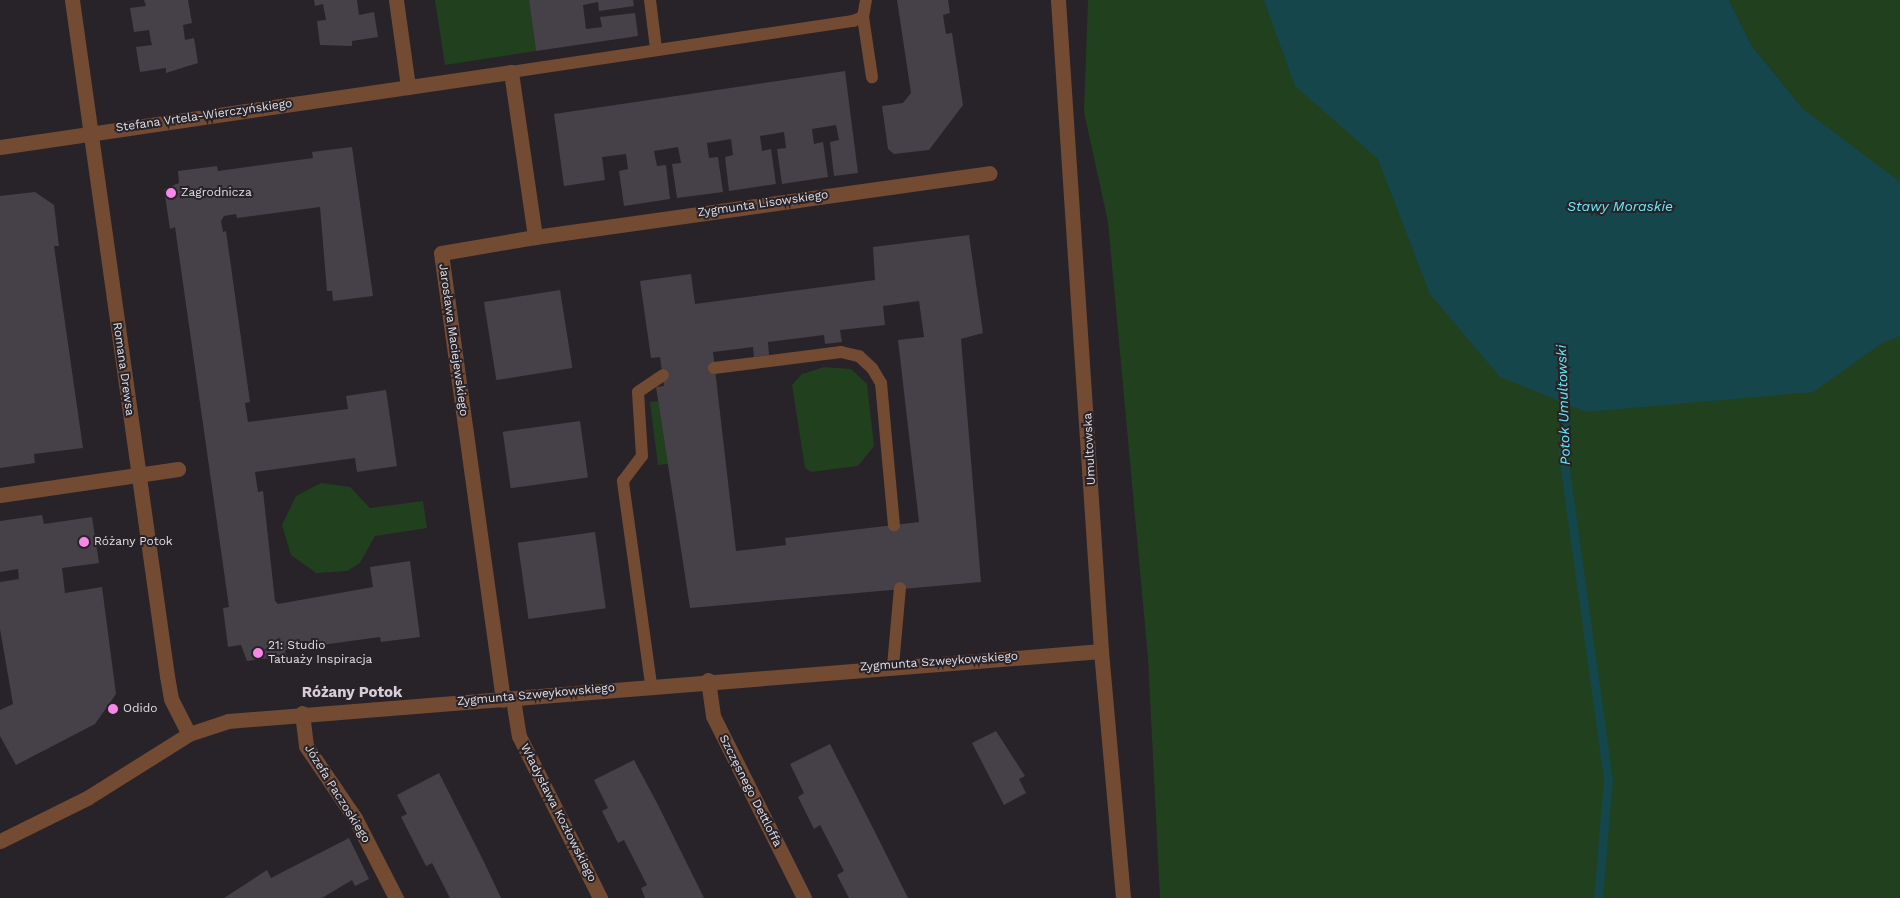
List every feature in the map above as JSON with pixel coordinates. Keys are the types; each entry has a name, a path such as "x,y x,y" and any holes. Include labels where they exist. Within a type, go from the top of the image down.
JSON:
{"street":[{"name":"Romana Drewsa","path":"72,0 89,133 167,676 171,699 189,734"},
{"path":"396,0 408,87 511,72 536,237"},
{"name":"Umultowska","path":"1058,0 1101,651 1123,898"},
{"name":"Stefana Vrtela-Wierczyńskiego","path":"0,147 408,87"},
{"name":"Zygmunta Lisowskiego","path":"536,237 990,173"},
{"name":"Jarosława Maciejewskiego","path":"508,699 441,253 536,237"},
{"path":"0,495 178,470"},
{"name":"Zygmunta Szweykowskiego","path":"0,841 87,798 189,734 228,721 302,713 508,699 651,684 1101,651"},
{"name":"Szczęsnego Dettloffa","path":"708,680 713,716 804,898"},
{"name":"Władysława Kozłowskiego","path":"508,699 519,736 600,898"},
{"name":"Józefa Paczoskiego","path":"302,713 306,746 355,818 396,898"}],"lane":[{"path":"650,0 656,49"},
{"path":"866,0 863,17 872,77"},
{"path":"511,72 863,17"},
{"path":"714,368 841,352 859,356 872,368 880,383 894,525"},
{"path":"651,684 623,481 639,466 642,456 638,392 663,375"},
{"path":"893,666 900,588"}],"green space":[{"path":"435,0 529,0 536,51 445,65"},
{"path":"1088,0 1471,0 1803,109 1752,46 1729,0 1900,0 1900,898 1160,898 1148,658 1108,222 1084,112"},
{"path":"824,367 851,369 867,384 874,446 858,466 811,472 805,468 792,385 802,374"},
{"path":"658,401 668,464 658,465 650,402"},
{"path":"321,483 350,487 370,508 423,501 427,528 375,536 360,563 347,571 316,573 291,555 282,525 296,496"}],"water":[{"name":"Stawy Moraskie","path":"1264,0 1729,0 1752,46 1803,109 1900,182 1900,336 1881,344 1813,392 1586,412 1500,377 1430,294 1378,159 1295,86"}],"building":[{"path":"144,0 188,0 192,23 183,25 185,40 194,38 198,63 166,73 166,68 140,72 136,47 152,45 149,30 134,32 130,8 146,6"},
{"path":"314,0 357,0 359,15 374,12 378,37 352,41 352,46 320,45 317,21 326,20 323,4 315,6"},
{"path":"529,0 633,0 634,6 599,11 598,2 583,5 586,29 602,27 600,17 635,13 638,36 536,51"},
{"path":"897,0 948,0 950,13 943,15 946,34 952,33 963,105 929,150 894,154 888,149 882,106 903,103 911,93"},
{"path":"845,71 858,173 834,176 830,142 839,140 836,125 812,129 814,144 823,142 828,177 782,184 777,149 786,148 784,132 760,136 762,151 771,149 776,184 729,191 725,157 733,155 731,139 707,143 709,158 718,157 723,192 677,198 672,164 681,163 678,147 654,151 657,166 666,165 670,199 624,206 619,171 628,169 626,154 602,157 605,180 564,186 554,114"},
{"path":"352,147 373,296 333,301 332,291 327,291 320,207 237,218 236,214 224,216 221,221 223,232 226,231 250,402 245,403 248,422 348,409 346,396 386,390 397,466 357,472 355,458 255,472 258,492 263,491 275,601 278,604 373,587 370,567 410,561 420,637 381,642 380,637 285,650 286,656 247,661 241,645 228,647 223,608 229,607 175,227 170,229 164,189 179,183 178,171 217,166 218,171 313,158 312,152"},
{"path":"35,192 54,205 59,246 54,246 83,448 34,454 35,463 0,468 0,196"},
{"path":"969,235 983,333 961,339 981,582 690,608 656,387 664,386 660,357 651,358 640,281 691,274 695,304 875,280 873,247","holes":["919,301 924,337 898,340 919,522 785,538 786,545 736,551 713,352 753,347 754,357 769,355 768,342 824,335 825,344 842,342 840,330 885,325 883,306"]},
{"path":"560,290 572,368 496,380 484,302"},
{"path":"580,421 588,477 511,488 503,432"},
{"path":"42,515 44,524 92,517 99,563 62,568 65,593 102,587 116,694 95,724 16,765 0,736 0,710 13,704 0,629 0,582 19,579 18,569 0,572 0,521"},
{"path":"595,532 606,608 528,619 518,543"},
{"path":"996,731 1025,776 1019,779 1026,793 1004,805 972,743"},
{"path":"830,744 908,898 849,898 837,875 844,871 820,825 814,829 798,797 804,793 790,764"},
{"path":"634,760 704,898 645,898 641,888 647,885 624,840 618,843 602,811 608,808 594,780"},
{"path":"439,773 501,898 450,898 432,863 426,866 401,817 407,814 397,795"},
{"path":"349,838 369,879 355,886 352,880 322,898 224,898 267,870 271,878"}],"waterway":[{"name":"Potok Umultowski","path":"1565,392 1563,455 1608,779 1598,898"}],"place":[{"name":"Zagrodnicza","path":"171,193"},
{"name":"Różany Potok","path":"84,542"},
{"name":"21: Studio Tatuaży Inspiracja","path":"258,653"},
{"name":"Odido","path":"113,709"}],"district":[{"name":"Różany Potok","path":"352,693"}]}
